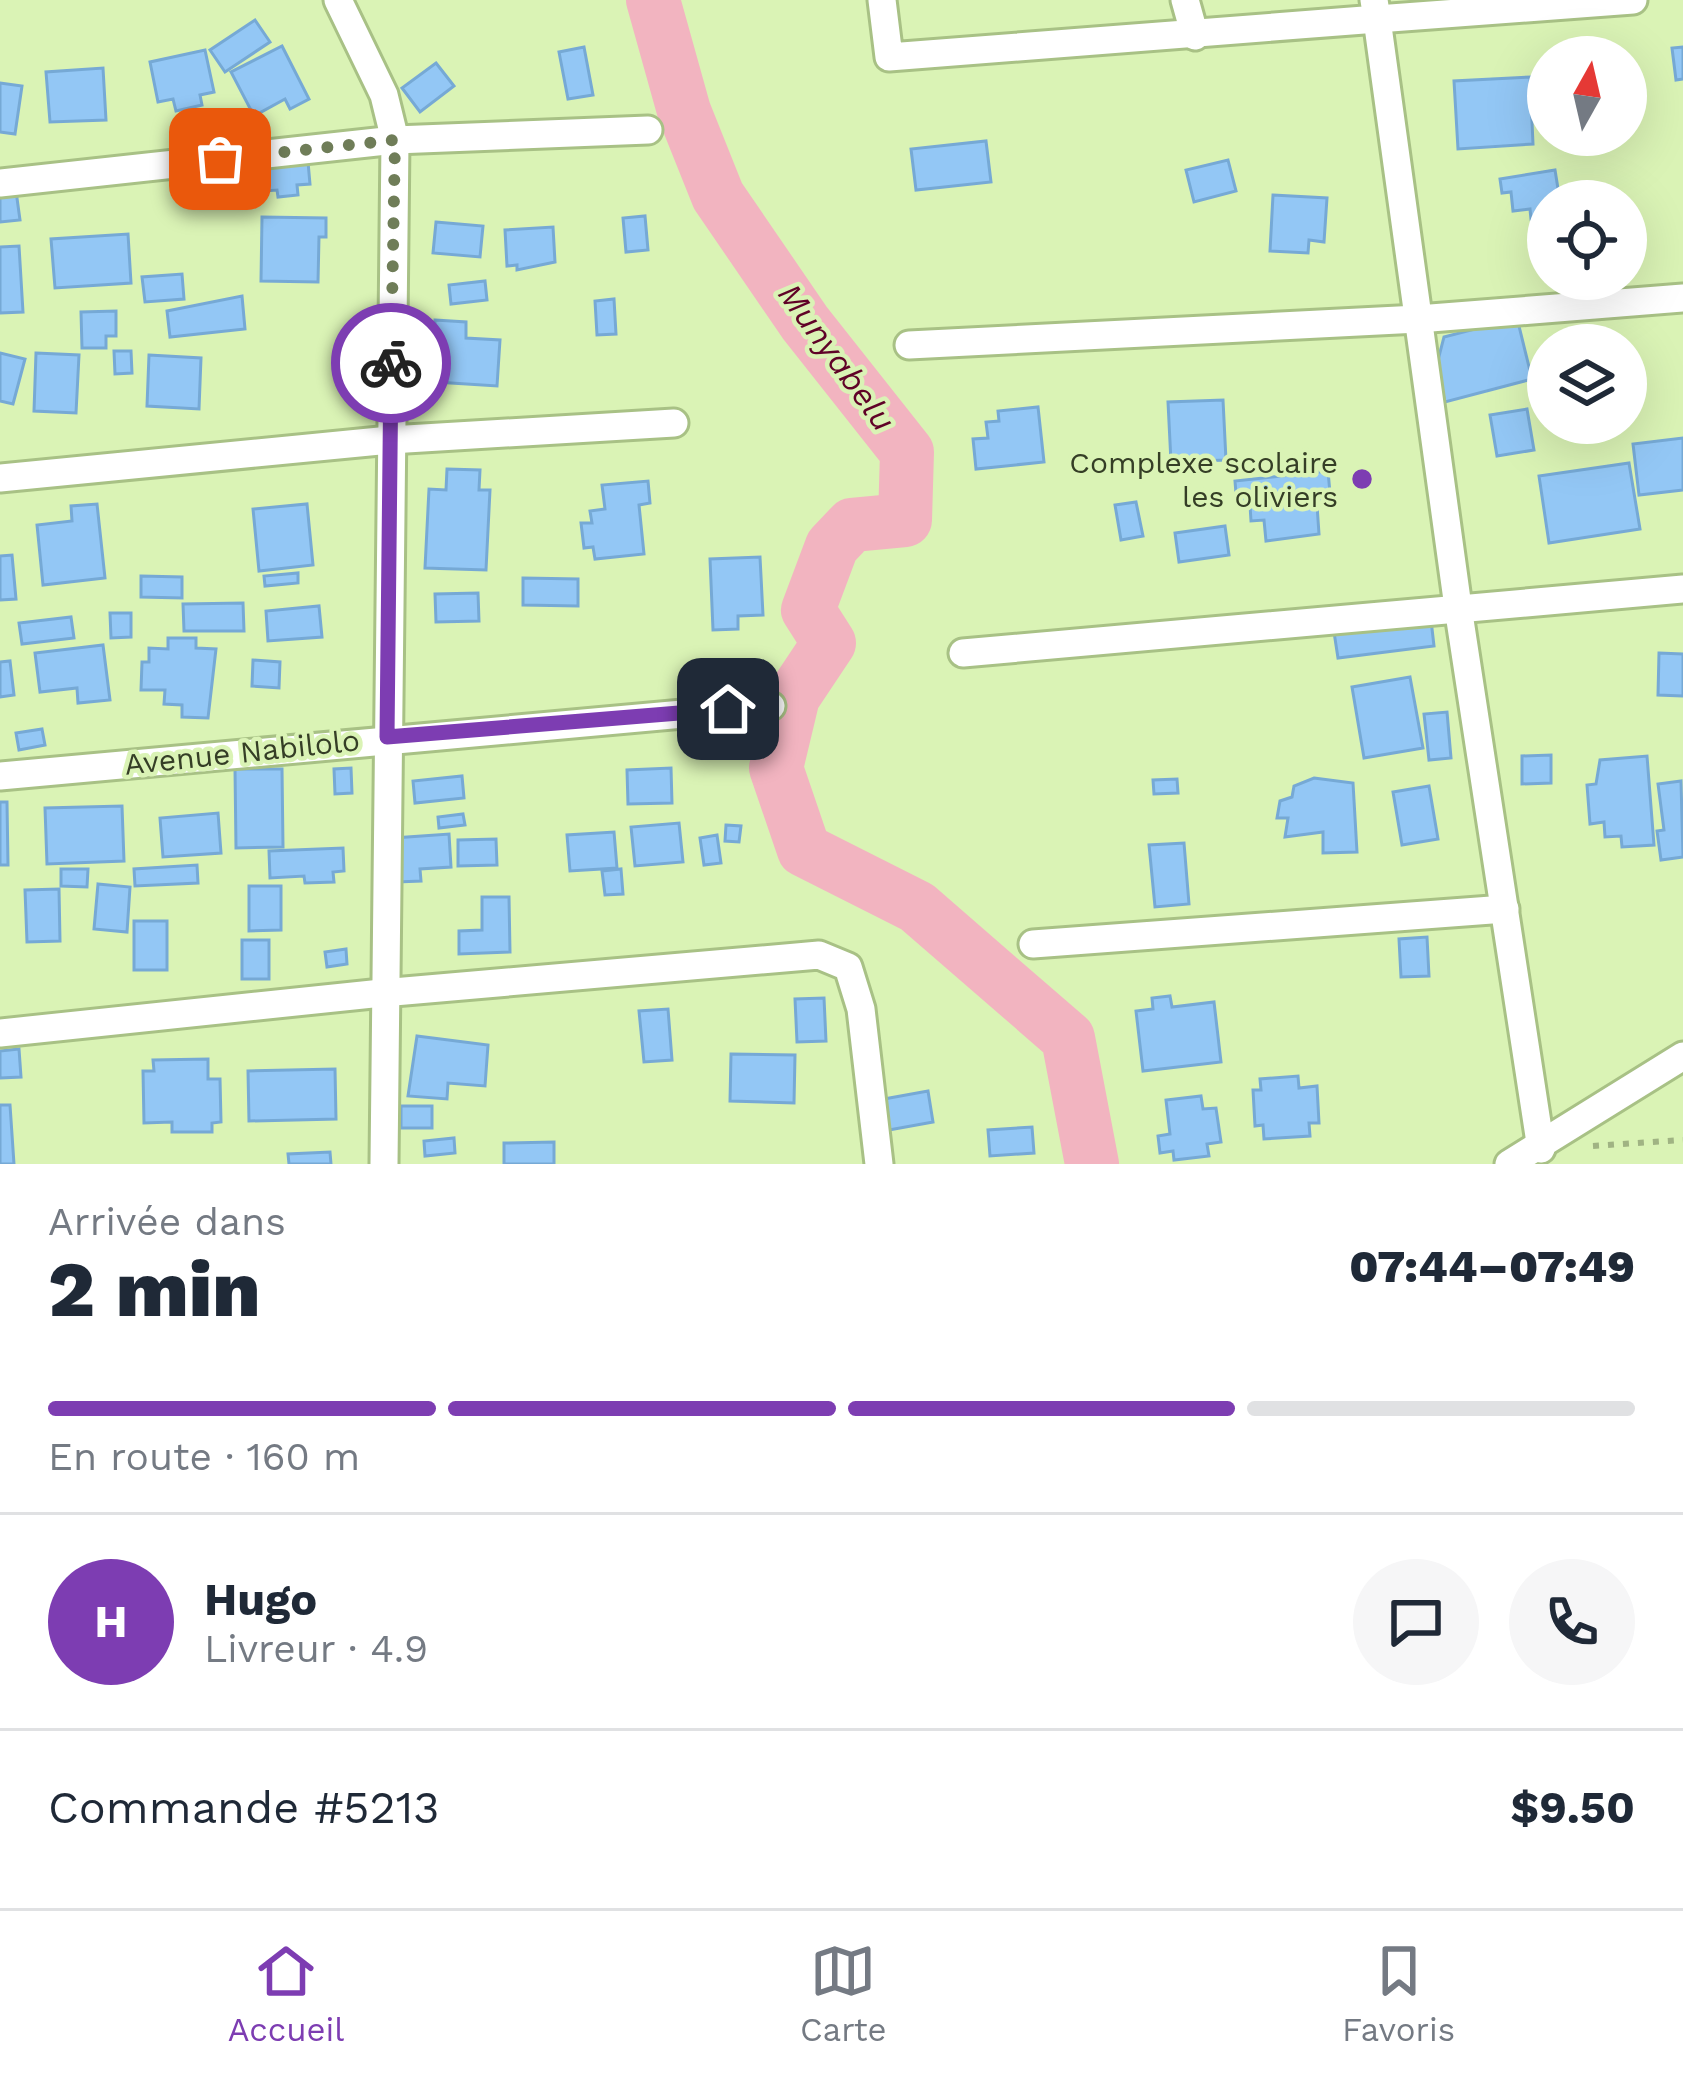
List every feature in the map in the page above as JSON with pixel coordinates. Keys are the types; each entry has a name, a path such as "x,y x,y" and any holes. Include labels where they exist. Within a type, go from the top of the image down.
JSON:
{"street":[{"path":"338,0 384,95 395,140 382,993 384,1164"},
{"path":"882,0 889,57 1195,36 1376,10 1633,0"},
{"path":"1185,0 1195,36"},
{"path":"1376,10 1458,607 1541,1149"},
{"path":"0,182 395,140 648,130"},
{"path":"909,345 1418,319 1683,298"},
{"path":"0,478 390,440 674,423"},
{"path":"963,652 1683,589"},
{"name":"Avenue Nabilolo","path":"0,776 387,737 771,706"},
{"path":"1034,944 1504,909"},
{"path":"0,1034 382,993 819,955 848,967 861,1009 878,1164"},
{"path":"1509,1164 1541,1149 1683,1056"}],"path":[{"path":"1588,1146 1683,1140"}],"building":[{"path":"255,20 270,42 225,72 210,50"},
{"path":"282,46 309,99 290,109 285,99 254,116 231,72"},
{"path":"584,47 593,95 568,99 559,52"},
{"path":"1683,47 1683,79 1676,80 1672,48"},
{"path":"205,50 214,92 200,95 202,105 176,111 173,99 158,102 150,62"},
{"path":"436,63 454,86 420,112 402,88"},
{"path":"103,68 106,120 50,122 46,72"},
{"path":"1527,77 1527,144 1458,149 1454,81"},
{"path":"0,83 22,86 15,134 0,132"},
{"path":"986,141 991,182 916,190 911,149"},
{"path":"1228,160 1236,191 1194,202 1186,170"},
{"path":"308,162 310,184 297,185 298,195 278,197 277,190 265,191 263,167"},
{"path":"1555,170 1557,180 1527,180 1527,209 1513,211 1511,192 1502,193 1500,179"},
{"path":"16,191 20,220 0,222 0,192"},
{"path":"1273,195 1327,198 1324,242 1309,240 1308,253 1270,251"},
{"path":"645,216 648,250 626,252 623,218"},
{"path":"262,217 326,218 326,237 319,237 318,282 261,281"},
{"path":"436,222 483,226 480,257 433,253"},
{"path":"553,227 555,262 517,270 517,265 507,266 505,230"},
{"path":"128,234 131,283 55,288 51,239"},
{"path":"19,246 23,312 0,313 0,247"},
{"path":"182,274 184,299 145,302 142,277"},
{"path":"485,281 487,300 451,304 449,285"},
{"path":"242,296 245,329 170,337 167,311"},
{"path":"614,299 616,334 597,335 595,301"},
{"path":"116,311 116,336 106,336 106,348 82,348 81,312"},
{"path":"1517,318 1527,380 1445,402 1436,368 1444,337"},
{"path":"435,320 466,322 466,338 500,340 497,386 436,382 437,366 425,365 427,327 435,328"},
{"path":"114,351 131,351 132,373 115,374"},
{"path":"0,353 25,359 13,404 0,401"},
{"path":"36,353 79,355 76,413 34,411"},
{"path":"149,355 201,358 199,409 147,406"},
{"path":"1223,400 1226,460 1171,462 1168,402"},
{"path":"1038,407 1044,462 976,469 973,439 988,438 986,422 999,421 998,411"},
{"path":"1527,409 1527,444 1533,444 1534,450 1497,456 1490,415"},
{"path":"1683,438 1683,490 1639,495 1633,444"},
{"path":"1629,463 1640,529 1549,543 1539,476"},
{"path":"447,469 480,470 479,490 490,490 486,570 425,568 429,489 446,490"},
{"path":"1328,471 1331,504 1317,505 1319,534 1266,541 1264,520 1251,521 1250,505 1237,506 1235,481"},
{"path":"648,481 650,503 639,505 644,554 595,559 593,547 584,548 581,523 592,523 590,511 605,509 602,485"},
{"path":"1136,502 1143,536 1121,540 1115,505"},
{"path":"97,504 105,578 43,585 37,525 72,521 71,506"},
{"path":"307,504 313,565 259,571 253,509"},
{"path":"1225,526 1229,555 1179,562 1175,533"},
{"path":"12,555 16,599 0,600 0,556"},
{"path":"760,557 763,615 738,616 738,629 713,630 710,559"},
{"path":"298,573 298,583 265,586 264,576"},
{"path":"141,576 182,577 182,598 141,597"},
{"path":"523,578 578,579 578,606 523,605"},
{"path":"478,593 479,621 436,622 435,594"},
{"path":"243,603 244,631 184,631 183,604"},
{"path":"319,606 322,637 268,641 266,611"},
{"path":"110,613 131,613 131,637 111,638"},
{"path":"71,617 74,638 22,644 19,623"},
{"path":"1431,620 1434,646 1338,658 1334,632"},
{"path":"168,638 196,638 196,648 216,649 208,718 182,717 182,705 164,704 165,690 141,690 142,662 149,662 149,648 168,649"},
{"path":"103,645 110,700 78,703 77,688 40,692 35,653"},
{"path":"1659,653 1683,654 1683,696 1658,695"},
{"path":"253,660 280,662 279,688 252,686"},
{"path":"10,661 14,695 0,697 0,662"},
{"path":"1410,677 1423,748 1364,758 1352,687"},
{"path":"1447,712 1451,758 1429,760 1424,714"},
{"path":"42,729 45,745 19,750 16,733"},
{"path":"1551,755 1551,783 1522,784 1522,756"},
{"path":"1647,756 1654,845 1622,847 1621,836 1605,837 1604,822 1590,824 1587,785 1596,784 1600,760"},
{"path":"351,768 352,793 335,794 334,769"},
{"path":"671,768 672,803 628,804 627,770"},
{"path":"235,769 282,769 283,847 236,848"},
{"path":"462,776 464,798 415,803 413,781"},
{"path":"1314,778 1353,783 1357,852 1323,853 1323,832 1285,837 1288,818 1277,818 1280,801 1292,797 1294,786"},
{"path":"1177,779 1178,793 1154,794 1153,780"},
{"path":"1681,781 1683,857 1661,860 1657,831 1664,830 1658,784"},
{"path":"1429,786 1438,839 1402,845 1393,792"},
{"path":"0,802 7,802 8,865 0,865"},
{"path":"122,806 124,861 47,864 45,808"},
{"path":"218,813 221,853 163,857 160,818"},
{"path":"463,814 465,825 439,828 438,817"},
{"path":"679,823 683,862 635,866 631,827"},
{"path":"726,825 741,826 739,842 725,841"},
{"path":"614,832 617,868 570,871 567,835"},
{"path":"449,834 451,867 420,869 421,881 397,882 394,838"},
{"path":"717,835 721,863 704,865 700,838"},
{"path":"496,839 497,865 458,866 458,840"},
{"path":"1184,843 1189,904 1155,907 1149,845"},
{"path":"343,848 344,871 333,872 334,882 305,883 304,876 270,878 269,851"},
{"path":"197,865 198,883 135,886 134,869"},
{"path":"61,869 88,869 87,887 61,886"},
{"path":"621,869 623,894 605,895 602,871"},
{"path":"98,884 130,887 127,932 94,929"},
{"path":"249,886 281,886 281,930 249,931"},
{"path":"59,889 60,941 27,942 25,890"},
{"path":"482,897 509,897 510,952 459,954 459,931 482,930"},
{"path":"134,921 167,921 167,970 134,970"},
{"path":"1427,937 1429,976 1401,977 1399,939"},
{"path":"242,940 269,940 269,979 242,979"},
{"path":"346,949 347,964 327,967 325,952"},
{"path":"1170,996 1172,1007 1214,1002 1221,1062 1143,1071 1136,1011 1153,1009 1152,998"},
{"path":"824,998 826,1041 797,1042 795,999"},
{"path":"668,1009 672,1060 644,1062 639,1011"},
{"path":"417,1036 488,1045 485,1086 448,1083 447,1099 408,1096"},
{"path":"19,1049 21,1077 0,1078 0,1051"},
{"path":"731,1054 795,1055 794,1103 730,1101"},
{"path":"208,1059 208,1079 220,1079 221,1122 212,1123 212,1132 172,1132 172,1122 144,1123 143,1071 154,1071 153,1060"},
{"path":"335,1069 336,1119 249,1121 248,1071"},
{"path":"1298,1076 1299,1088 1317,1086 1319,1123 1309,1123 1310,1136 1264,1139 1263,1125 1255,1126 1253,1090 1261,1090 1260,1079"},
{"path":"928,1091 933,1122 889,1130 884,1099"},
{"path":"1201,1096 1203,1109 1216,1108 1221,1142 1207,1144 1209,1156 1174,1160 1173,1151 1160,1153 1158,1136 1170,1134 1166,1100"},
{"path":"0,1105 10,1105 14,1164 0,1164"},
{"path":"401,1106 432,1106 432,1128 401,1128"},
{"path":"1032,1127 1034,1153 990,1156 988,1130"},
{"path":"454,1138 455,1153 425,1156 424,1141"},
{"path":"554,1142 554,1164 504,1164 504,1143"},
{"path":"330,1152 331,1164 289,1164 288,1154"}],"waterway":[{"name":"Munyabelu","path":"653,0 684,111 718,196 805,323 907,452 905,520 852,525 832,546 808,610 829,643 793,697 776,768 804,850 917,907 1068,1038 1092,1164"}],"way so far":[{"path":"220,159 395,140 391,363"}],"place":[{"name":"Complexe scolaire les oliviers","path":"1362,479"}],"route":[{"path":"391,363 387,737 728,709"}]}
